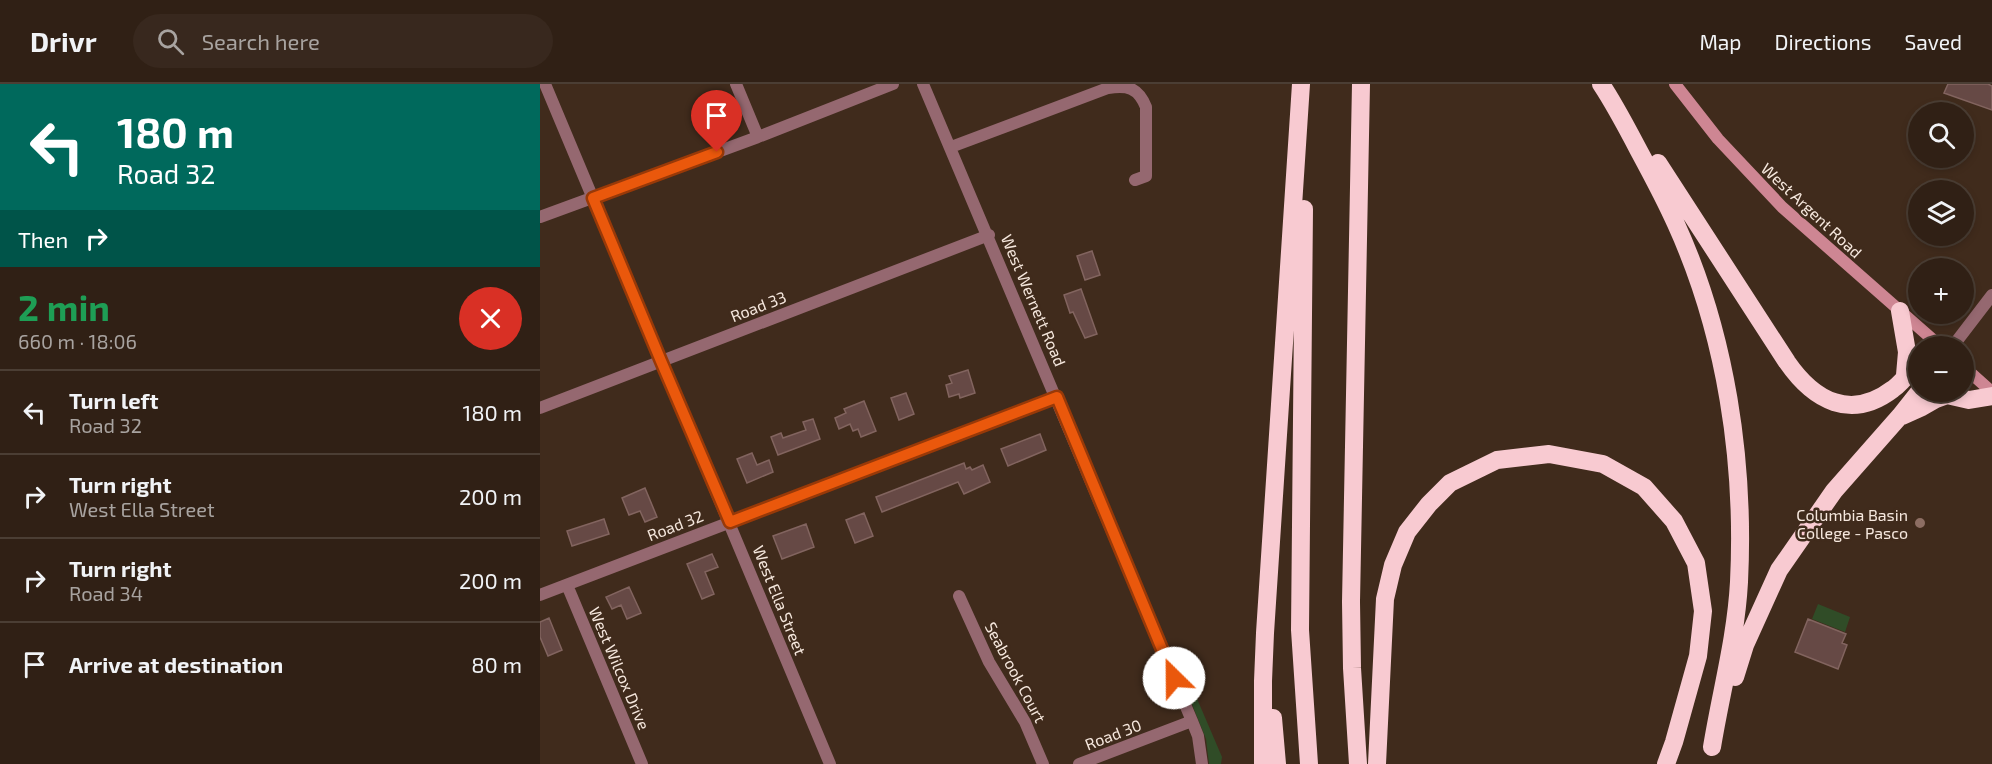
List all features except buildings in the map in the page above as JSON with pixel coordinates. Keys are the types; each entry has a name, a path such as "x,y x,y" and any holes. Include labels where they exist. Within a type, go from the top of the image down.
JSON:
{"highway":[{"path":"1263,764 1265,633 1304,84"},
{"path":"1304,84 1300,630 1309,764"},
{"path":"1358,764 1352,668 1351,602 1361,84"},
{"path":"1606,91 1622,110 1796,374 1811,390 1821,398 1832,402 1855,404 1886,394 1901,382 1908,372"},
{"path":"1606,91 1660,189 1677,225 1705,303 1725,381 1739,503 1739,583 1733,634 1709,756"},
{"path":"1900,311 1907,352 1905,375"},
{"path":"1900,416 1947,395 1969,400 1992,394"},
{"path":"1709,756 1745,645 1779,570 1834,491 1910,402"},
{"path":"1377,764 1384,599 1393,565 1407,532 1429,504 1450,483 1497,460 1549,454 1603,464 1644,488 1674,520 1696,563 1703,610 1698,656 1666,764"},
{"path":"1265,633 1277,764"}],"main road":[{"name":"West Argent Road","path":"1675,84 1732,155 1782,207 1929,336"},
{"path":"1974,377 1992,394"}],"street":[{"name":"West Ella Street","path":"545,84 830,764"},
{"path":"736,84 758,137"},
{"path":"540,217 758,137 893,84"},
{"name":"West Wernett Road","path":"924,84 1198,736 1202,764"},
{"path":"951,147 1108,88 1122,86 1134,90 1146,106 1146,176 1135,180"},
{"name":"Road 33","path":"540,408 988,236"},
{"path":"1961,336 1992,296"},
{"name":"Road 32","path":"540,595 1057,397"},
{"name":"West Wilcox Drive","path":"567,585 642,764"},
{"name":"Seabrook Court","path":"958,596 989,662 1025,722 1043,764"},
{"name":"Road 30","path":"1079,764 1192,722"}],"green space":[{"path":"1818,604 1850,617 1845,632 1812,619"},
{"path":"1189,680 1222,757 1221,764 1209,764 1206,739 1187,692"}],"place":[{"name":"Columbia Basin College - Pasco","path":"1920,523"}],"route":[{"path":"717,152 593,198 730,522 1057,397 1174,678"}]}
